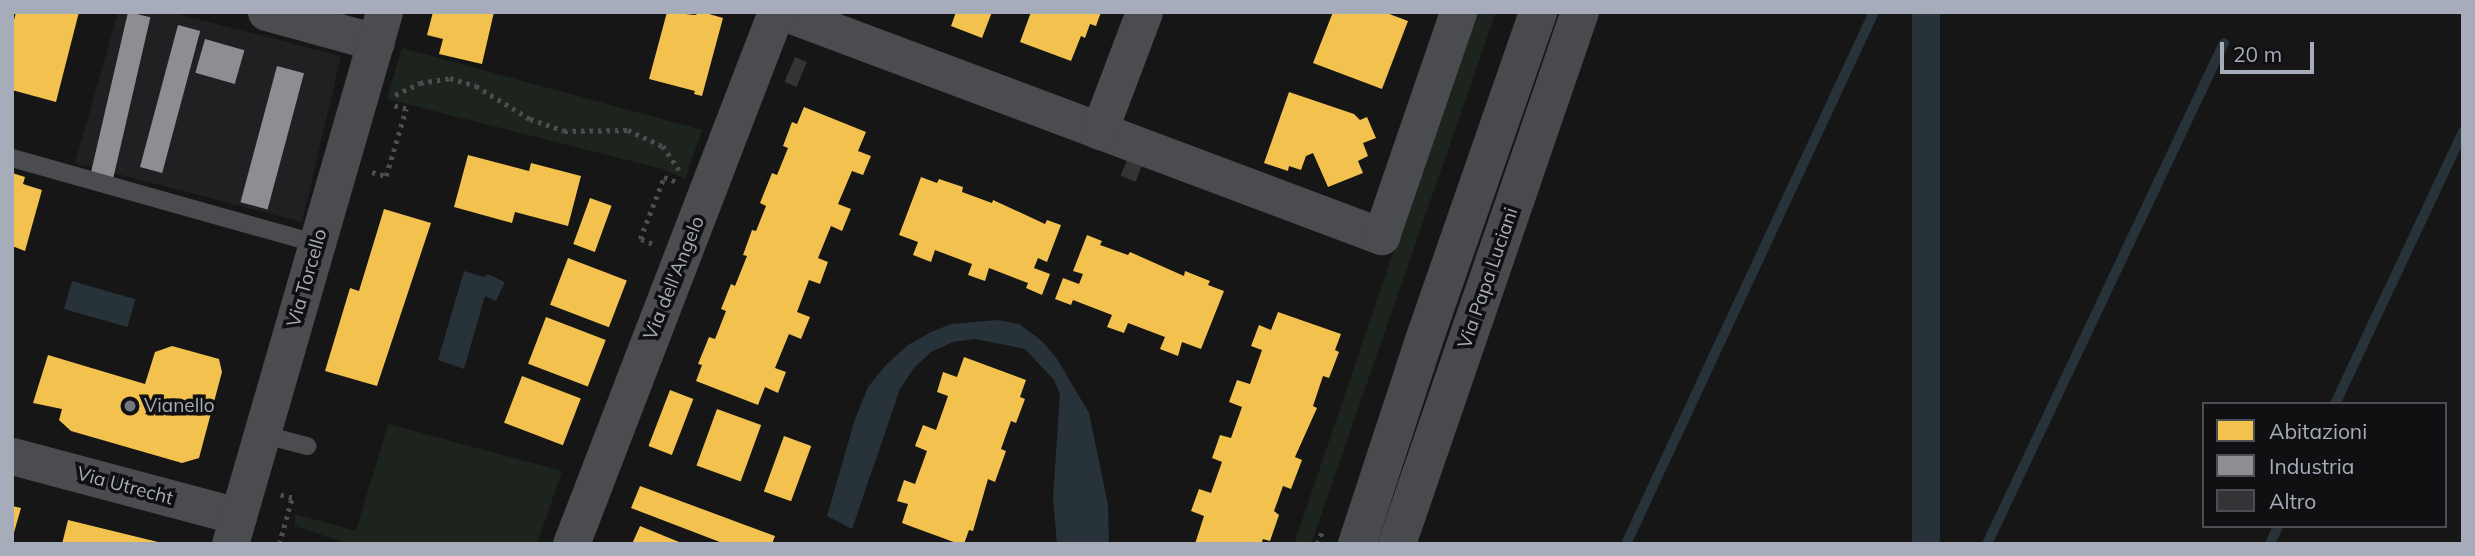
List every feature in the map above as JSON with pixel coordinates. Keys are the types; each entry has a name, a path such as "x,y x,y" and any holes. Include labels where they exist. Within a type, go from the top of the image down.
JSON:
{"main road":[{"name":"Via Papa Luciani","path":"1357,544 1423,343 1538,12"},
{"name":"Via Papa Luciani","path":"1397,544 1580,12"}],"street":[{"path":"266,12 380,27"},
{"name":"Via dell'Angelo","path":"570,544 776,12"},
{"path":"783,12 1381,236 1458,12"},
{"path":"1099,131 1144,12"},
{"name":"Via Torcello","path":"234,530 380,27"},
{"name":"Via Utrecht","path":"12,456 234,530"}],"lane":[{"path":"12,158 317,244"},
{"path":"261,434 307,446"}],"path":[{"path":"387,99 420,83 450,78 476,86 530,119 564,131 628,130 663,146 685,179"}],"shaded area":[{"path":"118,12 170,12 341,56 302,222 75,163"},
{"path":"1475,12 1496,12 1311,544 1294,544"},
{"path":"1912,12 1940,12 1940,544 1912,544"},
{"path":"402,48 702,130 685,179 662,169 387,99"},
{"path":"464,271 484,277 487,274 505,282 496,301 485,296 464,369 438,360"},
{"path":"72,281 135,299 127,327 64,309"},
{"path":"997,320 1019,324 1042,341 1057,359 1089,413 1108,505 1109,544 1057,544 1053,498 1060,394 1054,380 1025,349 975,339 953,342 931,352 914,368 900,389 852,529 827,516 855,419 868,387 886,365 908,345 933,331 952,324"},
{"path":"388,424 562,471 537,544 349,544 295,526 295,514 356,531"}],"building: Abitazioni":[{"path":"16,12 79,12 56,102 12,90 12,28"},
{"path":"433,12 494,12 482,64 439,54 443,39 427,35"},
{"path":"667,12 695,15 702,12 723,18 702,96 694,94 695,91 649,79"},
{"path":"956,12 992,12 982,38 951,26"},
{"path":"1031,12 1101,12 1096,26 1090,24 1085,38 1081,36 1071,61 1020,42"},
{"path":"1333,12 1384,12 1408,21 1382,89 1313,63"},
{"path":"1289,92 1354,114 1360,120 1367,117 1376,138 1363,143 1368,156 1358,161 1363,173 1328,187 1313,153 1306,156 1301,170 1289,166 1288,171 1264,163"},
{"path":"804,107 866,132 858,151 871,156 863,175 852,171 838,204 851,209 842,231 831,226 818,258 828,262 820,284 809,280 797,312 810,317 801,339 789,334 775,368 786,372 778,393 765,387 758,405 696,381 702,365 698,364 709,337 715,339 726,311 721,309 731,284 735,286 747,256 743,255 752,230 756,231 766,206 760,203 772,173 777,175 788,148 783,146 792,122 797,124"},
{"path":"468,155 529,171 531,163 581,176 568,226 515,212 512,223 454,207"},
{"path":"12,173 25,177 23,184 42,190 25,251 12,246"},
{"path":"921,177 937,183 939,179 963,187 962,192 992,203 993,200 1045,224 1047,220 1061,225 1047,262 1038,258 1034,268 1050,274 1042,295 1026,288 1028,283 989,268 985,281 968,275 972,264 935,250 931,262 913,255 918,242 899,235"},
{"path":"590,198 612,206 595,252 573,244"},
{"path":"384,209 431,223 377,386 325,371 350,288 359,291"},
{"path":"1087,235 1102,241 1100,245 1128,255 1130,252 1184,276 1185,271 1210,281 1208,285 1224,291 1201,349 1182,342 1178,356 1160,349 1165,337 1128,323 1124,333 1107,327 1112,315 1073,300 1071,305 1055,299 1063,278 1079,284 1083,274 1073,271"},
{"path":"568,258 627,281 609,327 550,305"},
{"path":"1278,312 1341,334 1335,350 1339,352 1329,378 1323,376 1313,406 1317,408 1295,457 1302,460 1291,489 1283,486 1274,511 1279,515 1270,541 1263,539 1261,544 1195,544 1204,516 1191,511 1199,489 1211,493 1222,462 1212,458 1220,435 1231,438 1242,407 1229,402 1237,380 1250,384 1262,350 1251,346 1259,325 1271,330"},
{"path":"546,317 606,340 588,387 528,364"},
{"name":"Vianello","path":"172,346 219,359 222,372 199,458 182,463 71,431 59,420 62,409 33,403 48,355 145,384 155,352"},
{"path":"964,357 1026,380 1020,397 1025,399 1016,423 1011,421 1001,449 1006,451 995,482 988,479 973,531 969,530 964,544 959,544 902,523 908,504 897,501 904,480 915,484 927,451 915,446 923,425 936,430 948,396 937,392 943,372 957,377"},
{"path":"522,376 581,399 563,445 504,423"},
{"path":"670,390 693,399 672,455 648,446"},
{"path":"717,409 761,425 741,481 696,465"},
{"path":"784,436 811,446 791,501 764,491"},
{"path":"640,486 775,536 772,544 725,544 631,508"},
{"path":"12,506 21,508 13,536 12,536"},
{"path":"68,520 162,543 162,544 62,544"},
{"path":"640,526 684,544 632,544"}],"building: Industria":[{"path":"128,12 150,17 113,179 91,174"},
{"path":"178,25 200,31 162,173 140,167"},
{"path":"205,39 244,50 235,84 195,73"},
{"path":"277,66 304,73 268,209 241,202"}],"building: Altro":[{"path":"795,57 807,62 796,87 784,82"},
{"path":"1127,160 1142,166 1135,182 1121,176"}],"waterway":[{"path":"1626,544 1874,12"},
{"path":"1987,544 2224,43"},
{"path":"2336,402 2463,132"},
{"path":"2270,544 2277,528"}],"place":[{"name":"Vianello","path":"130,406"}]}
